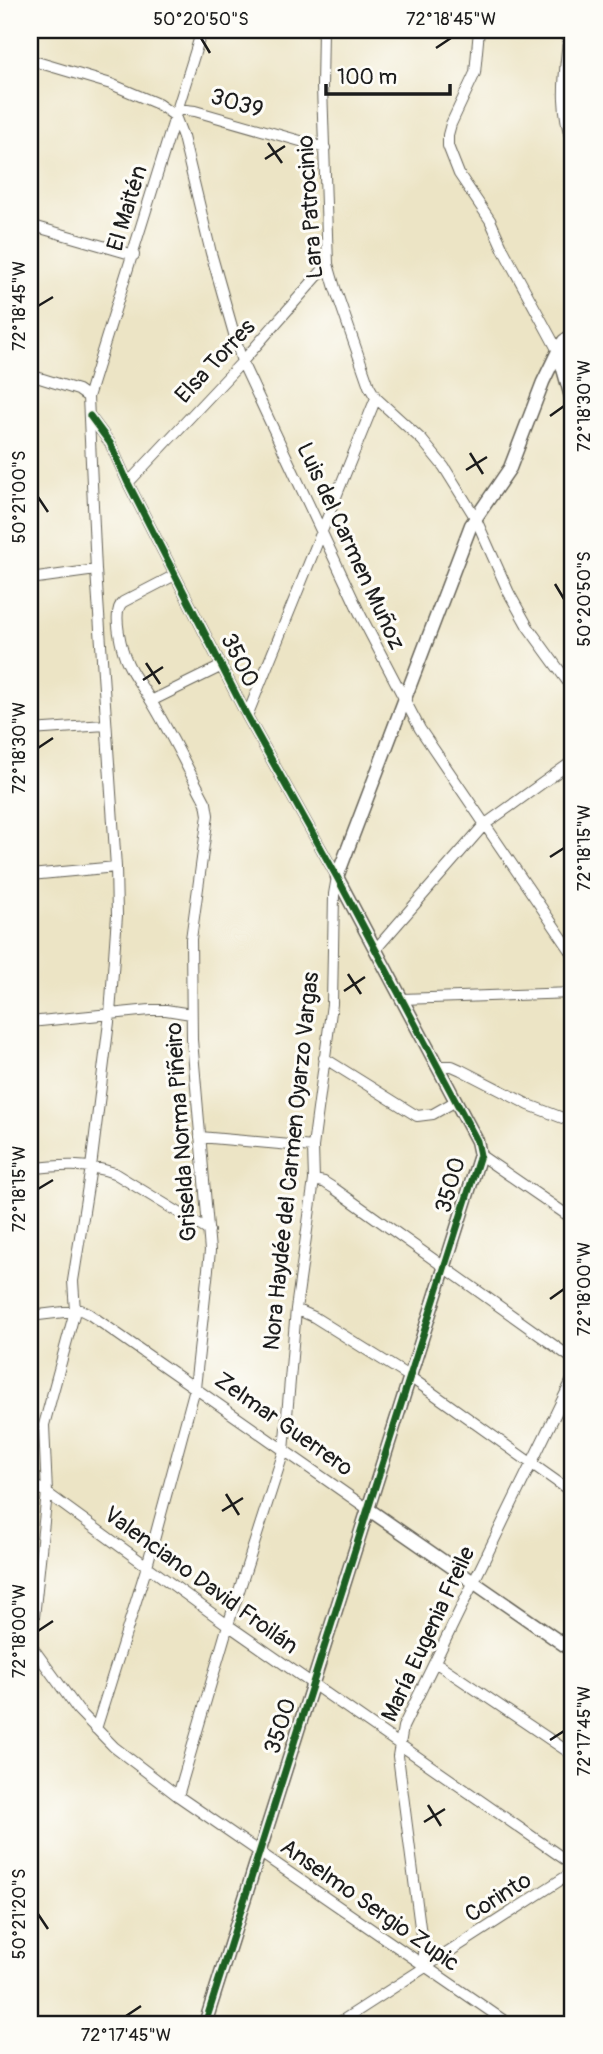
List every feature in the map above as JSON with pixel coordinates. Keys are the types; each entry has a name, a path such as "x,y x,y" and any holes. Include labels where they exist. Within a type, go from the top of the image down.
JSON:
{"street":[{"path":"30,37 32,30"},
{"name":"El Maitén","path":"88,397 202,30"},
{"name":"Lara Patrocinio","path":"323,30 322,87 328,264 369,386 376,398 434,454 475,517 509,593 528,627 573,689"},
{"path":"479,30 475,73 451,124 448,146 459,174 490,220 558,351 573,404"},
{"path":"569,30 562,95 563,112 573,146"},
{"name":"3039","path":"30,60 111,84 176,113 195,111 325,148"},
{"name":"Luis del Carmen Muñoz","path":"176,113 242,362 361,616 420,729 573,954"},
{"path":"30,225 134,255"},
{"name":"Elsa Torres","path":"128,483 242,362 328,264"},
{"path":"558,351 564,340 573,333"},
{"name":"Nora Haydée del Carmen Oyarzo Vargas","path":"178,1796 228,1625 284,1451 296,1309 314,1180 313,1147 332,1004 334,894 337,877 403,698 475,517 510,468 543,382 558,351"},
{"path":"30,375 78,390 88,397 117,915 110,1014 91,1167 73,1281 75,1311 44,1425 47,1493 30,1645"},
{"path":"247,716 376,398"},
{"name":"3500","path":"90,416 110,443 247,716 438,1066 477,1140 480,1155 205,2024"},
{"path":"30,579 96,570"},
{"name":"Griselda Norma Piñeiro","path":"96,1729 147,1566 195,1388 210,1251 191,1014 192,923 208,815 206,803 124,654 117,612 119,605 175,575"},
{"path":"103,655 124,654"},
{"path":"151,701 222,666"},
{"path":"30,730 106,725"},
{"path":"375,950 484,825 573,761"},
{"path":"30,875 116,867"},
{"path":"402,999 573,993"},
{"path":"30,1022 166,1010 191,1014"},
{"path":"324,1058 417,1116 433,1114 456,1101"},
{"path":"438,1066 452,1066 529,1105 573,1122"},
{"path":"200,1137 313,1147"},
{"path":"480,1155 573,1219"},
{"path":"30,1169 60,1165 91,1167 114,1174 209,1231"},
{"path":"314,1180 324,1182 335,1189 573,1359"},
{"path":"296,1309 314,1317 410,1377 573,1493"},
{"path":"30,1316 75,1311"},
{"name":"Zelmar Guerrero","path":"75,1311 89,1314 573,1651"},
{"name":"María Eugenia Freile","path":"425,1966 398,1756 403,1727 573,1378"},
{"name":"Valenciano David Froilán","path":"30,1483 228,1625 572,1863"},
{"name":"Anselmo Sergio Zupic","path":"30,1645 78,1710 114,1747 178,1796 509,2024"},
{"path":"435,1662 573,1755"},
{"name":"Corinto","path":"337,2024 572,1863"}],"cycle path":[{"path":"90,416 110,443 247,716 337,877 477,1141 480,1155 205,2024"}]}
